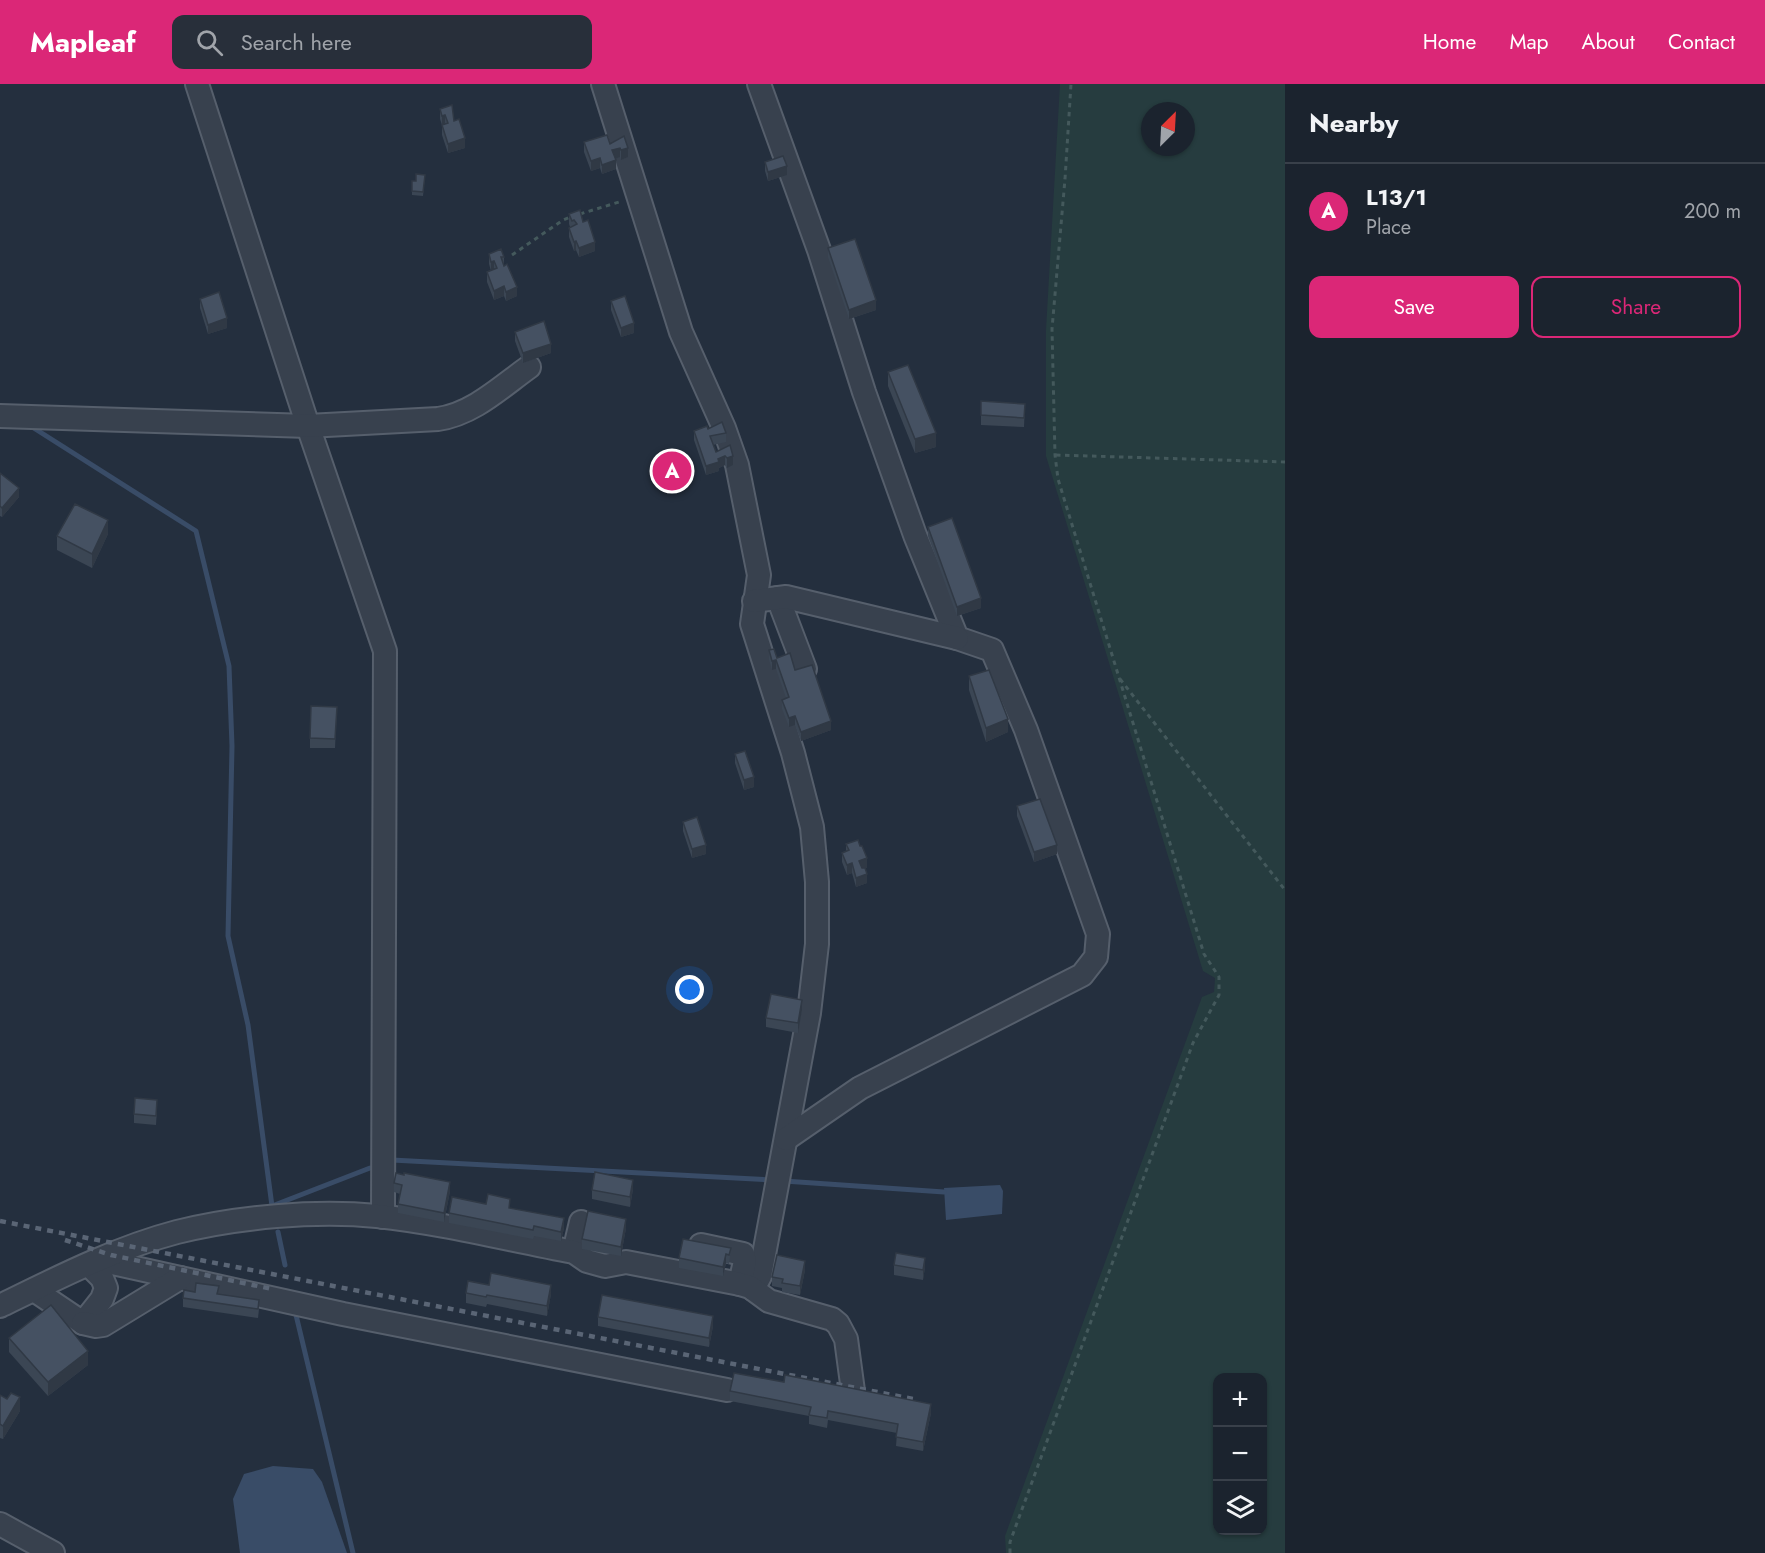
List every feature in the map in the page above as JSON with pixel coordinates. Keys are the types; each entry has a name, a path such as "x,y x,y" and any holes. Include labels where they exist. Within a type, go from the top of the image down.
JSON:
{"lane":[{"path":"197,84 308,426 382,640 386,662 383,1217"},
{"path":"603,84 681,332 724,428 737,465 759,575 752,624 793,753 812,827 818,882 817,944 809,1013 760,1276 747,1286"},
{"path":"759,84 819,250 879,436 915,535 957,638"},
{"path":"0,416 308,426 454,417 467,411 530,367"},
{"path":"754,601 786,597 957,638 992,650 1026,730 1098,934 1096,957 1082,975 860,1088 786,1139"},
{"path":"778,598 805,669"},
{"path":"0,1306 94,1263 176,1233 259,1218 321,1215 383,1217 574,1252 587,1261 605,1266 626,1262 747,1286 769,1301 823,1315 838,1324 846,1339 853,1391"},
{"path":"574,1252 581,1222"},
{"path":"689,1243 743,1254 747,1286"},
{"path":"94,1263 180,1278 343,1314 727,1390"},
{"path":"83,1323 102,1299 106,1288 94,1263"},
{"path":"34,1290 65,1313 83,1323 96,1326 103,1325 180,1278"},
{"path":"0,1524 53,1553"}],"path":[{"path":"1010,1553 1010,1542 1189,1054 1219,995 1219,977 1204,954 1058,479 1055,455 1052,329 1071,84"},
{"path":"512,255 563,220 639,196"},
{"path":"1055,455 1285,462"},
{"path":"1118,676 1285,890"}],"green space":[{"path":"1060,84 1285,84 1285,1553 1006,1553 1005,1536 1202,997 1214,992 1215,978 1203,971 1046,456 1046,330"}],"water":[{"path":"1000,1185 1003,1191 1002,1214 946,1220 944,1188"},
{"path":"273,1466 313,1469 322,1482 347,1553 240,1553 233,1499 244,1474"}],"building":[{"path":"452,105 454,121 459,119 465,138 448,144 442,125 448,123 440,109"},
{"path":"607,135 610,144 624,136 628,148 612,150 616,160 602,165 600,158 591,161 584,142"},
{"path":"783,156 787,166 768,172 765,162"},
{"path":"416,174 425,175 423,192 412,191 412,181 416,181"},
{"path":"580,210 583,222 588,220 595,242 579,248 569,228 577,224 574,220 572,221 569,214"},
{"path":"855,239 876,300 849,310 828,248"},
{"path":"501,249 504,266 507,264 517,287 506,292 504,286 494,291 487,272 497,268 494,261 491,262 489,254"},
{"path":"219,292 227,318 208,325 200,299"},
{"path":"625,296 634,323 621,328 611,301"},
{"path":"544,321 551,344 523,353 515,332"},
{"path":"908,365 936,433 915,439 888,372"},
{"path":"981,401 1025,404 1024,418 981,415"},
{"path":"722,422 726,433 710,436 716,452 730,445 733,456 727,458 725,456 718,459 719,462 706,466 694,431 707,426 708,429"},
{"path":"676,453 680,466 668,470 664,457"},
{"path":"0,473 19,488 2,508 0,506"},
{"path":"75,504 108,520 92,554 57,536"},
{"path":"952,518 981,598 957,607 928,527"},
{"path":"774,649 777,658 790,653 795,670 812,665 831,721 801,732 795,716 789,718 782,700 789,697 776,660 772,661 769,650"},
{"path":"989,670 1008,719 986,728 969,676"},
{"path":"311,706 337,707 335,739 310,738"},
{"path":"745,751 754,777 744,780 735,754"},
{"path":"1040,799 1057,845 1034,852 1017,806"},
{"path":"697,817 706,845 692,849 683,822"},
{"path":"858,840 867,858 859,861 867,874 856,878 852,863 847,865 842,853 849,850 846,844"},
{"path":"771,994 802,1000 798,1023 766,1018"},
{"path":"135,1098 157,1100 156,1116 134,1114"},
{"path":"595,1172 633,1180 630,1197 592,1190"},
{"path":"396,1173 450,1182 444,1213 398,1204 402,1185 394,1183"},
{"path":"488,1194 510,1199 509,1208 564,1218 561,1232 534,1226 533,1230 449,1213 452,1197 486,1204"},
{"path":"588,1211 626,1219 621,1247 582,1239"},
{"path":"683,1239 731,1248 729,1255 726,1254 723,1267 679,1258"},
{"path":"896,1253 925,1258 923,1270 894,1265"},
{"path":"777,1255 805,1261 800,1286 782,1283 783,1279 772,1277"},
{"path":"491,1273 551,1285 547,1306 466,1293 468,1281 489,1285"},
{"path":"196,1283 219,1286 217,1294 259,1300 258,1309 183,1298 184,1290 195,1292"},
{"path":"602,1295 713,1316 709,1338 598,1317"},
{"path":"51,1305 88,1351 48,1382 9,1338"},
{"path":"734,1373 784,1382 785,1375 931,1404 923,1442 896,1437 898,1424 828,1411 827,1418 809,1415 811,1407 730,1391"},
{"path":"11,1393 20,1397 3,1426 0,1424 0,1395 7,1399"}],"waterway":[{"path":"29,425 196,531 229,666 232,746 228,936 248,1025 272,1206 370,1168"},
{"path":"392,1160 772,1180"},
{"path":"784,1181 944,1192"},
{"path":"278,1232 285,1265"},
{"path":"296,1315 353,1553"}],"railway":[{"path":"0,1221 913,1399"},
{"path":"65,1240 111,1255 272,1289"}],"place":[{"name":"L13/1","path":"672,471"}]}
